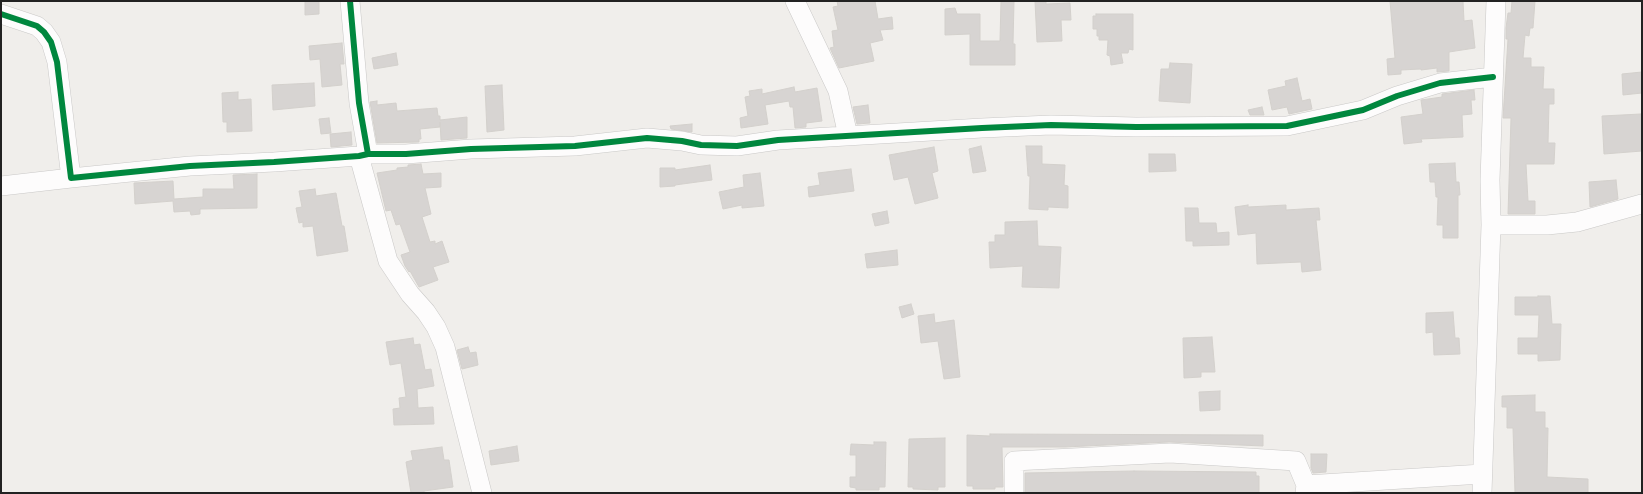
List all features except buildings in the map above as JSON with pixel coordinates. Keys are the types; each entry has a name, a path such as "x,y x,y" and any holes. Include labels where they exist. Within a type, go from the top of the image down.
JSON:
{"street":[{"path":"350,1 363,155 388,261 410,294 436,327 445,347 482,493"},
{"path":"795,1 838,91 848,136"},
{"path":"1482,493 1496,1"},
{"path":"1,14 37,26 51,42 56,62 71,178"},
{"path":"1,186 190,166 471,149 575,146 646,138 737,146 778,140 982,128 1051,126 1288,126 1363,110 1397,96 1440,83 1493,77"},
{"path":"1491,225 1548,225 1577,222 1642,204"},
{"path":"1014,493 1014,461 1170,454 1296,461 1306,489 1482,474"}],"cycle path":[{"path":"350,1 359,103 368,154 575,146 647,138 682,141 701,145 737,146 778,140 1051,125 1136,127 1287,126 1363,110 1397,96 1440,83 1493,77"},
{"path":"1,14 37,26 51,42 57,62 71,178 190,166 274,162 368,154"}]}
